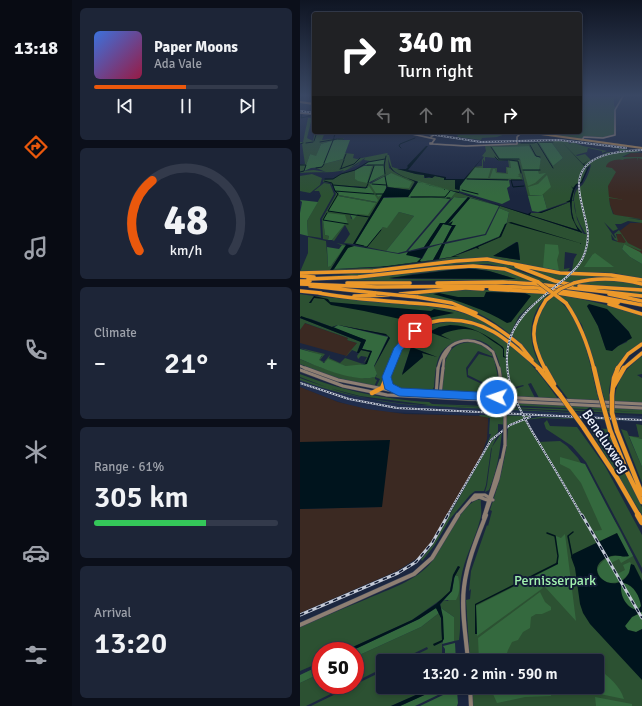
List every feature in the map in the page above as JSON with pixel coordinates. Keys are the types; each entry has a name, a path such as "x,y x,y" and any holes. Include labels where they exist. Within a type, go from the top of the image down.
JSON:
{"highway":[{"path":"478,259 507,264 571,285 642,290"},
{"path":"300,273 381,271 458,260 478,259 506,262 554,272 616,274 642,280"},
{"path":"300,282 374,276 458,265 473,265 511,271 538,282 566,303 575,316 584,335 610,430 627,472 642,502"},
{"path":"300,276 374,276"},
{"path":"559,394 540,359 532,338 533,324 536,314 546,300 560,289 588,279 607,278 626,280 642,284"},
{"path":"300,282 308,286 417,297 452,303 484,316 504,329 521,346 559,394"},
{"path":"300,282 503,282 545,285 642,296"},
{"path":"300,282 377,286 496,286 538,288 590,295 642,307"},
{"path":"308,286 516,290 558,293 642,307"},
{"path":"300,292 376,296 465,288"},
{"path":"581,289 642,301"},
{"path":"317,293 362,299 435,305 458,309 489,322 506,333 521,346"},
{"path":"558,293 642,314"},
{"path":"372,393 382,389 403,341 419,328 428,324 448,320 474,322 501,336 542,371"},
{"path":"642,344 629,353 619,365 612,379 612,413 642,494"},
{"path":"612,392 621,372 628,362 642,353"},
{"path":"387,377 389,386 399,392"},
{"name":"Beneluxweg","path":"559,394 584,428 613,472 642,522"}],"main road":[{"path":"541,134 642,148"},
{"path":"544,134 642,148"}],"street":[{"path":"582,140 584,137 605,138 615,134 615,129"},
{"path":"412,134 435,139 432,144 453,146 517,144 520,134"},
{"path":"431,138 436,134"},
{"path":"437,398 435,395 441,367 451,346 463,341 480,342 488,346 493,352 497,363 504,404 504,445 500,475 468,566 464,583 468,654"},
{"path":"300,366 338,380 399,392 435,395 642,404"},
{"path":"437,398 440,395 441,367"},
{"path":"300,370 337,384 372,393 437,398 642,408"},
{"path":"300,625 414,574 432,558 455,519 470,500 479,498 491,500"},
{"path":"470,694 471,706"}],"shaded area":[{"path":"562,142 583,164 589,160 584,164 587,168 590,165 582,183 577,185 574,190 572,203 575,223 578,229 583,233 485,201 528,214 531,212 530,215 578,230 572,218 570,202 566,202 570,200 573,189 571,186 573,188 576,184 581,182 587,169"},
{"path":"426,146 428,146 408,170 446,177 446,179 464,179 483,157 460,186 459,193 444,189 459,192 459,190 455,189 455,180 444,180 444,178 435,176 432,178 425,178 424,175 397,169 406,169 408,167 407,166"},
{"path":"631,153 642,153 642,254 617,242 617,233 630,223 640,223 640,219 614,215 610,205 607,187 614,174 610,169 603,167 605,162 614,158 624,157"},
{"path":"396,173 424,184 418,182 408,197 384,197 355,244 353,244 387,187 410,190 415,182"},
{"path":"468,197 470,198 448,224 453,221 451,225 456,225 446,242 443,243 452,226 443,224 429,246 424,247 440,223 445,223"},
{"path":"570,202 541,213 538,213"},
{"path":"511,222 583,244 509,223"},
{"path":"507,223 501,237 478,247 479,249 476,248 454,256 460,256 433,260 442,244 445,244 439,259 451,257 499,237 505,224"},
{"path":"517,242 518,243 520,260 493,256"},
{"path":"345,244 354,246 348,248 334,269 329,272 346,245"},
{"path":"428,248 420,261 421,262 385,267 334,269 380,267 417,262 421,258 406,255 408,252"},
{"path":"467,268 489,271 516,279 389,278"},
{"path":"486,292 525,293 531,296 511,322 507,323 471,306 433,294 439,293 458,297 484,297"},
{"path":"314,296 328,299 330,302 431,311 434,309 454,313 429,318 418,323 331,305 324,299 314,298 311,303 309,303"},
{"path":"589,304 607,309 629,332 632,338 612,351 606,350 598,326 587,306"},
{"path":"301,316 332,327 338,325 333,327 366,340 362,349 372,351 367,364 362,365 365,364 370,352 361,350 357,353 361,342 300,318"},
{"path":"304,323 348,338 347,340 357,343 347,356 300,343 300,330"},
{"path":"338,325 386,334 388,336"},
{"path":"458,325 472,329 491,338 503,347 504,356 507,358 503,357 503,349 500,346 484,335 470,329 456,330 441,335 451,340 429,332 439,327"},
{"path":"388,336 390,338 374,367 388,338"},
{"path":"411,347 437,357 422,353 423,357 402,375"},
{"path":"300,379 337,392 404,404 642,416 642,422 386,412 358,408 327,398 300,387"},
{"path":"300,387 338,402 367,409 405,414 488,416 488,422 487,439 481,456 432,542 419,557 397,571 300,613 300,509 382,507 300,442"},
{"path":"390,440 382,507 300,509 300,442"},
{"path":"617,533 629,556 611,556 601,561 597,567 598,573 602,579 615,583 623,580 629,573 631,564 634,565 642,581 642,612 632,617 625,626 628,630 636,632 642,629 642,680 590,624 583,613 580,604 575,568 571,557 573,554","holes":["624,583 628,584 634,589 639,599 641,606 638,610 628,605 623,598 621,586"]},
{"path":"558,562 558,564 476,605 477,634 475,634 475,604"},
{"path":"458,566 460,567 454,578 452,591 440,604 443,617 444,639 442,642 434,646 433,644 442,640 441,618 436,608 419,619 364,645 364,642 412,620 436,604 450,591 453,575"},
{"path":"418,694 427,694 400,706 391,706"}],"green space":[{"path":"306,129 309,129 307,138 313,141 315,134 324,134 322,140 344,138 342,141 335,140 321,144 316,157 310,154 304,171 314,170 326,172 300,173 300,165 305,164 302,144 300,144 300,142 303,142"},
{"path":"582,129 614,129 614,134 610,136 579,139 553,135 582,134"},
{"path":"457,134 505,134 497,137 482,138 481,140 458,137"},
{"path":"335,140 350,140 343,159 324,164 322,167 311,168 304,171 310,154 316,156 321,144"},
{"path":"567,141 570,144 572,142 607,151 602,153 602,151 588,148 587,152 576,155 585,154 590,159 591,164 587,168 581,182 576,185 573,190 570,201 547,209 543,195 528,196 519,161 523,180 465,179 474,167 482,166 482,160 484,157 482,156 486,151 485,146","holes":["539,143 552,143 563,158 553,166","529,146 535,156 541,159 539,167 521,161 520,159 500,159 492,147","485,157 495,158 499,161 508,160 509,167 506,167 506,173 497,172 497,168 483,168 483,159 485,162"]},
{"path":"539,143 552,143 563,158 553,166"},
{"path":"529,146 535,156 541,159 539,170 523,170 520,159 500,159 492,147"},
{"path":"611,147 642,152 630,153 622,157 642,157 642,159 638,158 637,161 637,158 615,160 608,163 606,167 612,168 616,172 608,186 609,197 624,200 609,198 613,214 642,219 628,218 642,220 642,223 628,221 621,224 615,224 618,229 613,231 604,222 615,238 614,234 619,230 628,243 642,250 640,251 624,244 622,249 630,257 642,264 642,279 614,273 575,272 572,270 574,259 577,254 565,252 564,269 570,268 567,272 476,258 457,259 397,269 331,272 333,269 387,267 424,263 478,248 477,247 501,236 507,223 509,212 499,208 500,206 583,233 575,223 572,211 572,201 574,201 576,191 588,176 591,160 608,152 618,153 619,149","holes":["576,215 585,233 589,234 583,233","611,234 615,240 618,241 616,234 621,234 626,242 619,242 622,244 612,240","518,242 520,260 494,256","592,255 613,267 585,267"]},
{"path":"345,153 354,154 353,158 357,159 387,153 387,155 389,155 392,167 424,175 424,178 432,178 434,176 445,178 445,180 456,180 455,189 459,190 459,192 434,187 407,178 415,181 410,190 387,187 386,183 391,173 370,183 385,174 385,159 376,162 364,160 365,158 358,165 342,172 344,170 326,172 316,168 322,167 324,164 343,159","holes":["388,159 392,169 404,176 389,168","362,160 357,165 348,169"]},
{"path":"385,159 385,174 368,183 374,165 365,165 368,162"},
{"path":"510,161 517,162 520,173 518,175 520,176 517,176 521,179 490,178 493,169 495,169 496,173 508,174 507,168 511,168"},
{"path":"365,165 374,165 368,182 378,197 384,194 353,244 344,243 350,234 345,225 334,241 332,240 345,224 327,213 323,220 325,235 329,236 328,240 323,239 322,219 336,194 335,191 338,191 339,195 376,202 368,187 332,185 331,183 323,182 323,180 333,179 341,174 372,166","holes":["339,196 375,203 351,219 350,214 329,211"]},
{"path":"364,166 372,166 367,183 355,179 355,170"},
{"path":"475,168 491,168 488,178 467,178"},
{"path":"524,171 538,171 539,174 546,173 535,183 528,186"},
{"path":"391,173 412,182 409,188 389,187 386,183 385,192 378,197 370,184"},
{"path":"312,174 322,178 320,185 310,193 300,191 300,176"},
{"path":"547,175 551,187 542,195 530,195 528,187 538,184"},
{"path":"465,179 509,180 510,186 507,188 510,200 502,204 459,191 460,186"},
{"path":"418,181 456,192 451,198 426,196 408,197"},
{"path":"324,183 330,184 334,194 320,219 321,238 308,236 307,221 321,196 319,191 314,191"},
{"path":"333,185 367,188 369,186 378,200 377,202 339,195 338,191 335,191"},
{"path":"575,187 573,200 572,201"},
{"path":"456,192 499,206 468,197 454,197 451,199 432,197 383,198 426,196 451,198"},
{"path":"543,195 547,209 538,212 532,211 528,196"},
{"path":"338,196 376,203 368,215 358,214 353,220 350,214 328,211"},
{"path":"432,197 450,199 406,251 398,253 386,251 414,216 399,212 387,228 383,227 367,247 355,244 383,198"},
{"path":"454,197 468,197 445,223 441,223 424,247 408,251"},
{"path":"470,198 499,206 485,234 446,242 455,226 448,224"},
{"path":"300,200 318,202 307,221 308,236 300,234 300,213 302,202"},
{"path":"570,202 571,214 578,230 529,215 531,213 541,213"},
{"path":"499,208 509,212 507,222 500,236 451,257 438,259 445,244 486,235"},
{"path":"399,212 414,216 386,251 367,247 383,227 387,227"},
{"path":"327,213 345,215 348,224 345,224 332,240 328,240 329,236 325,235 323,220"},
{"path":"443,224 452,226 443,243 429,246"},
{"path":"308,237 326,241 328,267 332,265 344,246 336,243 346,245 329,272 300,272 308,253"},
{"path":"442,244 433,260 391,266 334,269 348,247 354,246 399,254 408,252 407,254 422,259 428,248"},
{"path":"545,244 558,245 559,253 557,260 559,271 543,268"},
{"path":"624,244 642,254 642,264 630,257 622,249"},
{"path":"342,245 345,246 331,266 328,267 327,247 339,249"},
{"path":"595,253 614,267 584,267"},
{"path":"460,261 487,261 506,264 571,285 642,290 642,295 552,284 524,271 488,264 460,264 365,275 329,276 405,269"},
{"path":"519,265 542,270 601,274 642,281 642,283 620,278 568,283 553,279"},
{"path":"472,266 506,271 531,278 510,269 492,266 507,268 522,272 549,283 492,280 343,280","holes":["467,268 489,271 516,279 389,279 413,274"]},
{"path":"612,279 642,285 642,289 574,285 581,282"},
{"path":"460,289 549,294 541,303 536,312 532,322 531,332 535,353 545,373 512,335 520,317 535,301 519,316 510,334 484,316 471,310 432,300 401,295"},
{"path":"300,294 314,296 309,303 311,303 315,296 448,309 464,313 480,319 495,328 511,340 527,356 512,344 478,323 459,319 432,321 403,340 379,388 376,387 380,379 375,377 377,380 374,387 330,376 300,364 300,359 316,366 351,376 371,378 377,375 374,367 390,338 385,334 338,325 332,327 311,319 300,317"},
{"path":"558,295 642,313 642,343 627,355 616,368 610,382 609,401 605,401 582,325 571,309","holes":["587,306 618,320 629,332 627,342 618,346 612,351 605,347 598,326"]},
{"path":"555,296 574,319 580,331 589,359 599,401 569,400 547,370 541,358 535,335 536,323 545,305"},
{"path":"300,318 361,342 357,352 352,350 345,357 357,343 347,340 348,338 305,323 300,330"},
{"path":"453,321 471,323 487,329 500,337 511,345 532,365 558,399 539,398 531,383 528,384 535,398 485,395 483,391 484,388 514,389 524,386 503,387 499,364 494,351 481,341 473,339 457,341 443,350 439,357 432,391 397,388 390,385 389,379 391,370 399,351 405,343 417,332 443,322","holes":["411,347 437,357 422,352 423,357 402,374"]},
{"path":"338,325 388,337 374,366 377,374 375,377 358,378 347,376 300,359 300,349 322,355 319,360 324,363 328,359 346,366 366,364 372,351 362,349 366,340 333,328"},
{"path":"471,342 484,346 494,357 478,351 466,368 467,377 482,384 482,394 442,392 441,389 445,365 450,352 462,343"},
{"path":"300,348 325,354 320,360 324,362 318,361 322,356"},
{"path":"361,350 371,352 364,363 367,357 361,356 358,359 357,356"},
{"path":"479,354 494,358 500,387 484,386 482,382 468,375 468,369"},
{"path":"330,355 329,358 340,363 345,358 362,364 356,366 346,366 336,362 324,362"},
{"path":"642,356 642,374 637,375 642,378 642,403 615,402 615,395 622,376 631,365"},
{"path":"300,374 348,390 395,399 429,402 432,404 642,412 642,414 437,405 642,416 418,405 429,405 360,396 330,388 370,399 347,394 300,380 300,378 328,388 300,377"},
{"path":"370,399 394,402 418,405 380,401"},
{"path":"507,403 642,409 642,412 507,405"},
{"path":"479,416 529,417 508,425 498,424 498,432 487,444 491,434 489,434 490,418"},
{"name":"Pernisserpark","path":"539,417 642,421 542,418 525,420 538,442 560,441 578,458 620,530 642,574 642,706 473,706 472,694 604,694 604,654 470,654 466,600 470,599 471,589 469,591 471,571 492,511 490,510 504,459 508,427 523,420"},
{"path":"547,420 550,426 577,427 605,466 642,535 642,568 586,462 572,446 546,429 544,423"},
{"path":"636,424 642,425 642,439 629,437 642,467 642,483 621,429 627,431 629,436 639,437"},
{"path":"589,428 608,429 622,467 642,507 642,515"},
{"path":"502,432 496,469 489,490 485,492 492,447"},
{"path":"498,434 491,449 484,491 475,491 470,495 450,519 434,546 422,561 421,559 432,546 489,445"},
{"path":"629,436 642,439 642,467"},
{"path":"560,457 585,464 633,556 621,563 619,559 611,563 617,574 625,570 623,565 630,562 631,564 628,574 619,581 612,583 604,582 601,580 597,570 602,562 612,556 625,557 617,533 600,541 594,531 602,530 581,483 570,469 560,464"},
{"path":"481,499 481,517 462,571 459,640 454,641 454,617 441,608 440,605 444,600 448,601 458,576 455,575 460,567 458,566 453,575 450,591 446,596 412,620 364,642 312,642 312,666 300,671 300,627 388,590 414,577 429,565 452,527 466,508 473,502"},
{"path":"565,534 576,621 535,576 558,564 556,536 561,538"},
{"path":"455,575 458,576 459,582 459,592 457,598 456,600 444,600 452,591"},
{"path":"533,577 543,588 477,636 476,606"},
{"path":"624,583 631,586 638,595 641,606 638,610 628,605 625,601 621,589 621,585"},
{"path":"540,592 545,602 551,607 551,610 531,617 530,628 523,632 518,640 512,642 507,654 479,654 478,638"},
{"path":"436,608 439,613 421,627 364,653 364,645 419,619"},
{"path":"441,608 454,617 454,641 442,644 443,641"},
{"path":"642,612 642,629 636,632 626,629 625,626 632,617"},
{"path":"439,613 441,618 442,640 434,646 442,642 442,654 418,654 428,649 427,647 412,654 376,654 376,672 364,678 364,653 421,627"},
{"path":"455,643 456,654 445,654 445,649 443,646"},
{"path":"312,669 312,677 300,683 300,675"},
{"path":"604,673 614,682 624,699 600,694 604,694"},
{"path":"376,674 376,694 418,694 391,706 311,706 336,694 364,694 364,680"},
{"path":"312,677 312,694 331,694 306,706 300,706 300,683"},
{"path":"427,694 440,694 415,706 400,706"},
{"path":"457,694 457,706 420,706 443,695"},
{"path":"493,694 551,694 551,696 525,697 497,703"},
{"path":"595,697 632,704 632,706 596,706"}],"waterway":[{"path":"314,141 316,134"},
{"path":"401,148 399,146 400,144 415,138"},
{"path":"338,139 343,139"},
{"path":"320,142 333,140"},
{"path":"324,163 333,140"},
{"path":"306,143 313,142"},
{"path":"534,143 537,142 553,168"},
{"path":"540,142 553,142"},
{"path":"521,143 533,143"},
{"path":"530,145 536,156 540,157"},
{"path":"491,147 499,159 519,159"},
{"path":"344,159 346,154"},
{"path":"385,174 384,165 386,156"},
{"path":"495,157 498,160 508,160"},
{"path":"340,169 354,164 360,158"},
{"path":"325,179 333,179 341,174 355,170 368,162 385,159"},
{"path":"341,168 344,160"},
{"path":"509,160 518,161 521,173"},
{"path":"316,168 322,167 324,164"},
{"path":"300,165 306,165 304,171 300,172"},
{"path":"367,165 383,165"},
{"path":"368,183 374,166"},
{"path":"523,170 540,170"},
{"path":"385,176 387,187"},
{"path":"467,179 508,180"},
{"path":"522,180 511,180 513,187 524,186"},
{"path":"324,181 332,183 335,191"},
{"path":"333,185 366,188 368,184"},
{"path":"372,184 386,185"},
{"path":"462,190 478,194"},
{"path":"335,191 374,194"},
{"path":"335,191 338,194 328,211 369,217"},
{"path":"411,197 445,197 450,191"},
{"path":"376,194 384,194"},
{"path":"327,213 323,220 348,224"},
{"path":"365,247 367,247 381,230"},
{"path":"355,244 364,246"},
{"path":"572,556 568,536 573,532"},
{"path":"547,533 555,536 558,556 557,563"}],"railway":[{"path":"429,134 481,142 559,140 626,148"},
{"path":"523,414 517,403 508,376 507,361 510,338 518,322 530,308 572,273 585,253 588,235 579,189 581,173 587,165 603,156 623,151 642,150"},
{"path":"300,383 349,399 397,408 523,414"},
{"path":"523,414 642,420"},
{"path":"523,414 526,419"},
{"path":"526,419 530,417"},
{"path":"447,516 491,440 510,425 526,419"},
{"path":"526,419 582,516"},
{"path":"300,615 398,573 416,562 432,543 448,515"},
{"path":"582,515 642,618"}],"route":[{"path":"415,331 403,341 393,360 387,377 387,384 389,386 399,392 417,394 497,397"}]}
